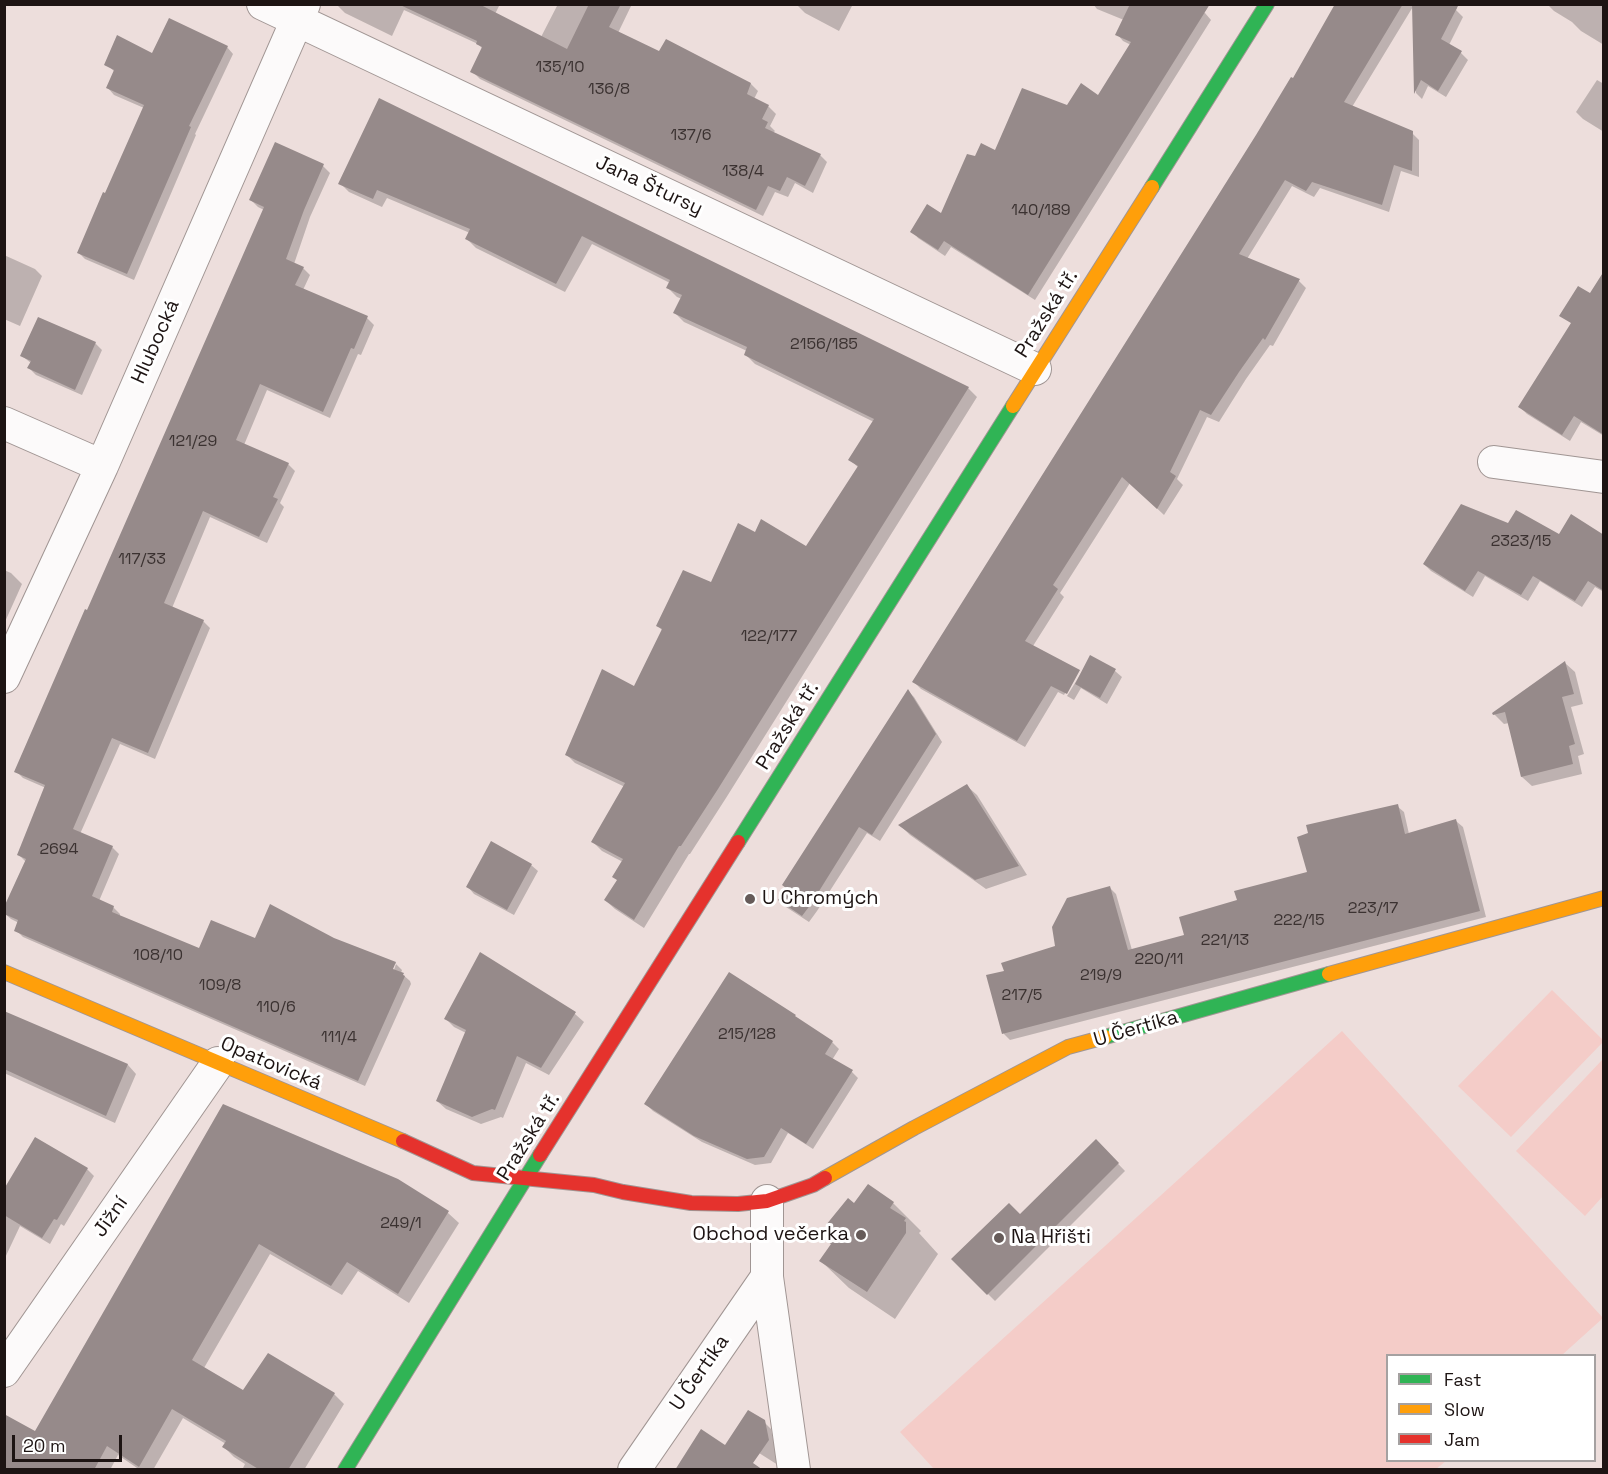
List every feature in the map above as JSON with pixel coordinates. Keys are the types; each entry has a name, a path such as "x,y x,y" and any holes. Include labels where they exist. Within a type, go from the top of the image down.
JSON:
{"main road":[{"name":"Pražská tř.","path":"345,1470 526,1178 1267,4"},
{"name":"U Čertíka","path":"526,1178 594,1185 691,1203 738,1203 766,1200 813,1185 914,1128 1068,1047 1604,898"},
{"name":"Opatovická","path":"4,972 395,1137 473,1173 526,1178"}],"street":[{"name":"Jana Štursy","path":"263,4 301,13 1035,369"},
{"name":"Hlubocká","path":"4,677 102,466 301,13"},
{"path":"4,423 102,466"},
{"path":"1494,462 1604,477"},
{"name":"Jižní","path":"4,1371 218,1064"},
{"path":"766,1200 767,1277 794,1470"},
{"name":"U Čertíka","path":"634,1470 767,1277"}],"shaded area":[{"path":"1552,990 1603,1042 1511,1137 1458,1086"},
{"path":"1342,1031 1603,1318 1563,1354 1386,1354 1386,1462 1445,1462 1436,1469 934,1469 900,1432"},
{"path":"1603,1059 1603,1196 1585,1216 1516,1151"}],"building":[{"path":"398,4 479,4 567,49 589,4 621,4 609,27 659,51 666,39 751,83 747,94 769,105 762,119 768,122 765,128 821,154 805,186 787,177 780,191 768,186 756,210 470,72 482,47 476,44 477,41"},
{"path":"1130,4 1210,4 1028,295 944,241 938,250 910,232 927,204 941,213 967,154 975,156 981,143 995,150 1022,88 1067,105 1081,83 1098,95 1131,42 1115,35"},
{"path":"1335,4 1403,4 1344,102 1413,131 1412,171 1394,165 1382,205 1312,182 1306,191 1285,180 1239,254 1300,279 1265,340 1263,338 1211,415 1200,410 1170,472 1176,476 1157,509 1122,477 1053,585 1058,589 1025,641 1080,670 1067,694 1051,686 1017,741 912,682 1291,77 1293,78"},
{"path":"1412,4 1459,4 1441,39 1462,51 1438,91 1421,80 1414,94"},
{"path":"169,18 228,46 189,126 191,127 127,274 77,253 144,105 106,88 114,70 104,65 117,35 152,53"},
{"path":"379,98 969,387 634,920 604,900 617,880 612,877 623,859 591,842 625,783 565,755 602,669 634,686 662,629 656,626 683,570 711,582 738,523 755,532 761,519 806,546 858,466 848,460 874,419 744,355 747,347 673,313 682,295 666,288 670,280 582,236 556,284 465,239 470,229 377,190 373,199 338,184"},
{"path":"275,142 324,164 286,259 304,267 295,285 368,316 354,349 351,348 323,412 260,384 236,440 289,463 273,497 278,499 259,537 203,511 164,603 204,620 148,753 112,738 73,829 113,846 92,896 114,906 112,912 199,948 211,920 255,938 270,904 334,938 396,962 393,969 404,973 405,976 358,1081 14,931 18,920 4,914 4,907 26,859 17,855 45,785 14,772 264,207 249,200"},
{"path":"1604,271 1604,435 1574,416 1562,435 1518,407 1571,323 1559,316 1578,286 1590,293"},
{"path":"38,317 96,342 75,390 27,368 31,361 20,356"},
{"path":"1461,504 1508,523 1516,510 1559,534 1571,514 1604,535 1604,591 1588,581 1575,601 1533,576 1521,595 1478,571 1465,591 1423,564"},
{"path":"1090,655 1116,669 1100,698 1075,684"},
{"path":"1565,661 1574,694 1562,697 1575,744 1569,746 1573,764 1521,777 1505,712 1493,715 1492,713"},
{"path":"908,689 936,734 872,835 859,827 802,916 778,900 786,888 782,885"},
{"path":"967,784 1019,866 975,880 898,825"},
{"path":"1398,804 1405,834 1456,819 1480,911 1002,1034 986,975 1004,971 1001,963 1055,946 1052,927 1067,898 1110,886 1128,950 1184,935 1179,917 1237,900 1234,891 1307,872 1297,837 1308,833 1306,825"},
{"path":"491,841 532,864 507,910 466,887"},
{"path":"480,952 576,1012 541,1068 517,1056 495,1110 492,1109 472,1117 436,1101 466,1030 444,1019"},
{"path":"729,972 833,1041 825,1054 853,1070 806,1144 781,1128 764,1157 747,1159 694,1136 644,1104"},
{"path":"4,1011 128,1064 106,1116 4,1069"},
{"path":"223,1104 398,1179 449,1211 398,1294 347,1262 331,1286 259,1244 192,1360 243,1390 268,1353 335,1393 288,1470 260,1470 222,1447 226,1441 172,1409 139,1467 107,1446 94,1470 4,1470 4,1414 35,1431"},
{"path":"35,1137 88,1168 57,1220 54,1219 42,1238 4,1215 4,1189"},
{"path":"1096,1139 1119,1163 987,1295 951,1259 1009,1203 1020,1214"},
{"path":"868,1184 894,1202 890,1208 906,1218 904,1221 906,1222 906,1233 867,1292 819,1261 831,1244 828,1242 836,1231 826,1225 848,1198 854,1203"},
{"path":"748,1410 765,1420 769,1440 753,1463 763,1470 675,1470 701,1429 725,1445"}],"traffic: fast":[{"path":"1152,187 1267,4"},
{"path":"738,842 1013,406"},
{"path":"1105,1037 1329,974"},
{"path":"345,1470 540,1155"}],"traffic: slow":[{"path":"1013,406 1152,187"},
{"path":"1329,974 1604,898"},
{"path":"4,972 403,1141"},
{"path":"825,1178 1068,1047 1105,1037"}],"traffic: jam":[{"path":"540,1155 738,842"},
{"path":"403,1141 473,1173 594,1185 691,1203 738,1204 767,1201 813,1185 825,1178"}],"place":[{"name":"U Chromých","path":"750,899"},
{"name":"Obchod večerka","path":"861,1235"},
{"name":"Na Hřišti","path":"999,1238"}]}
